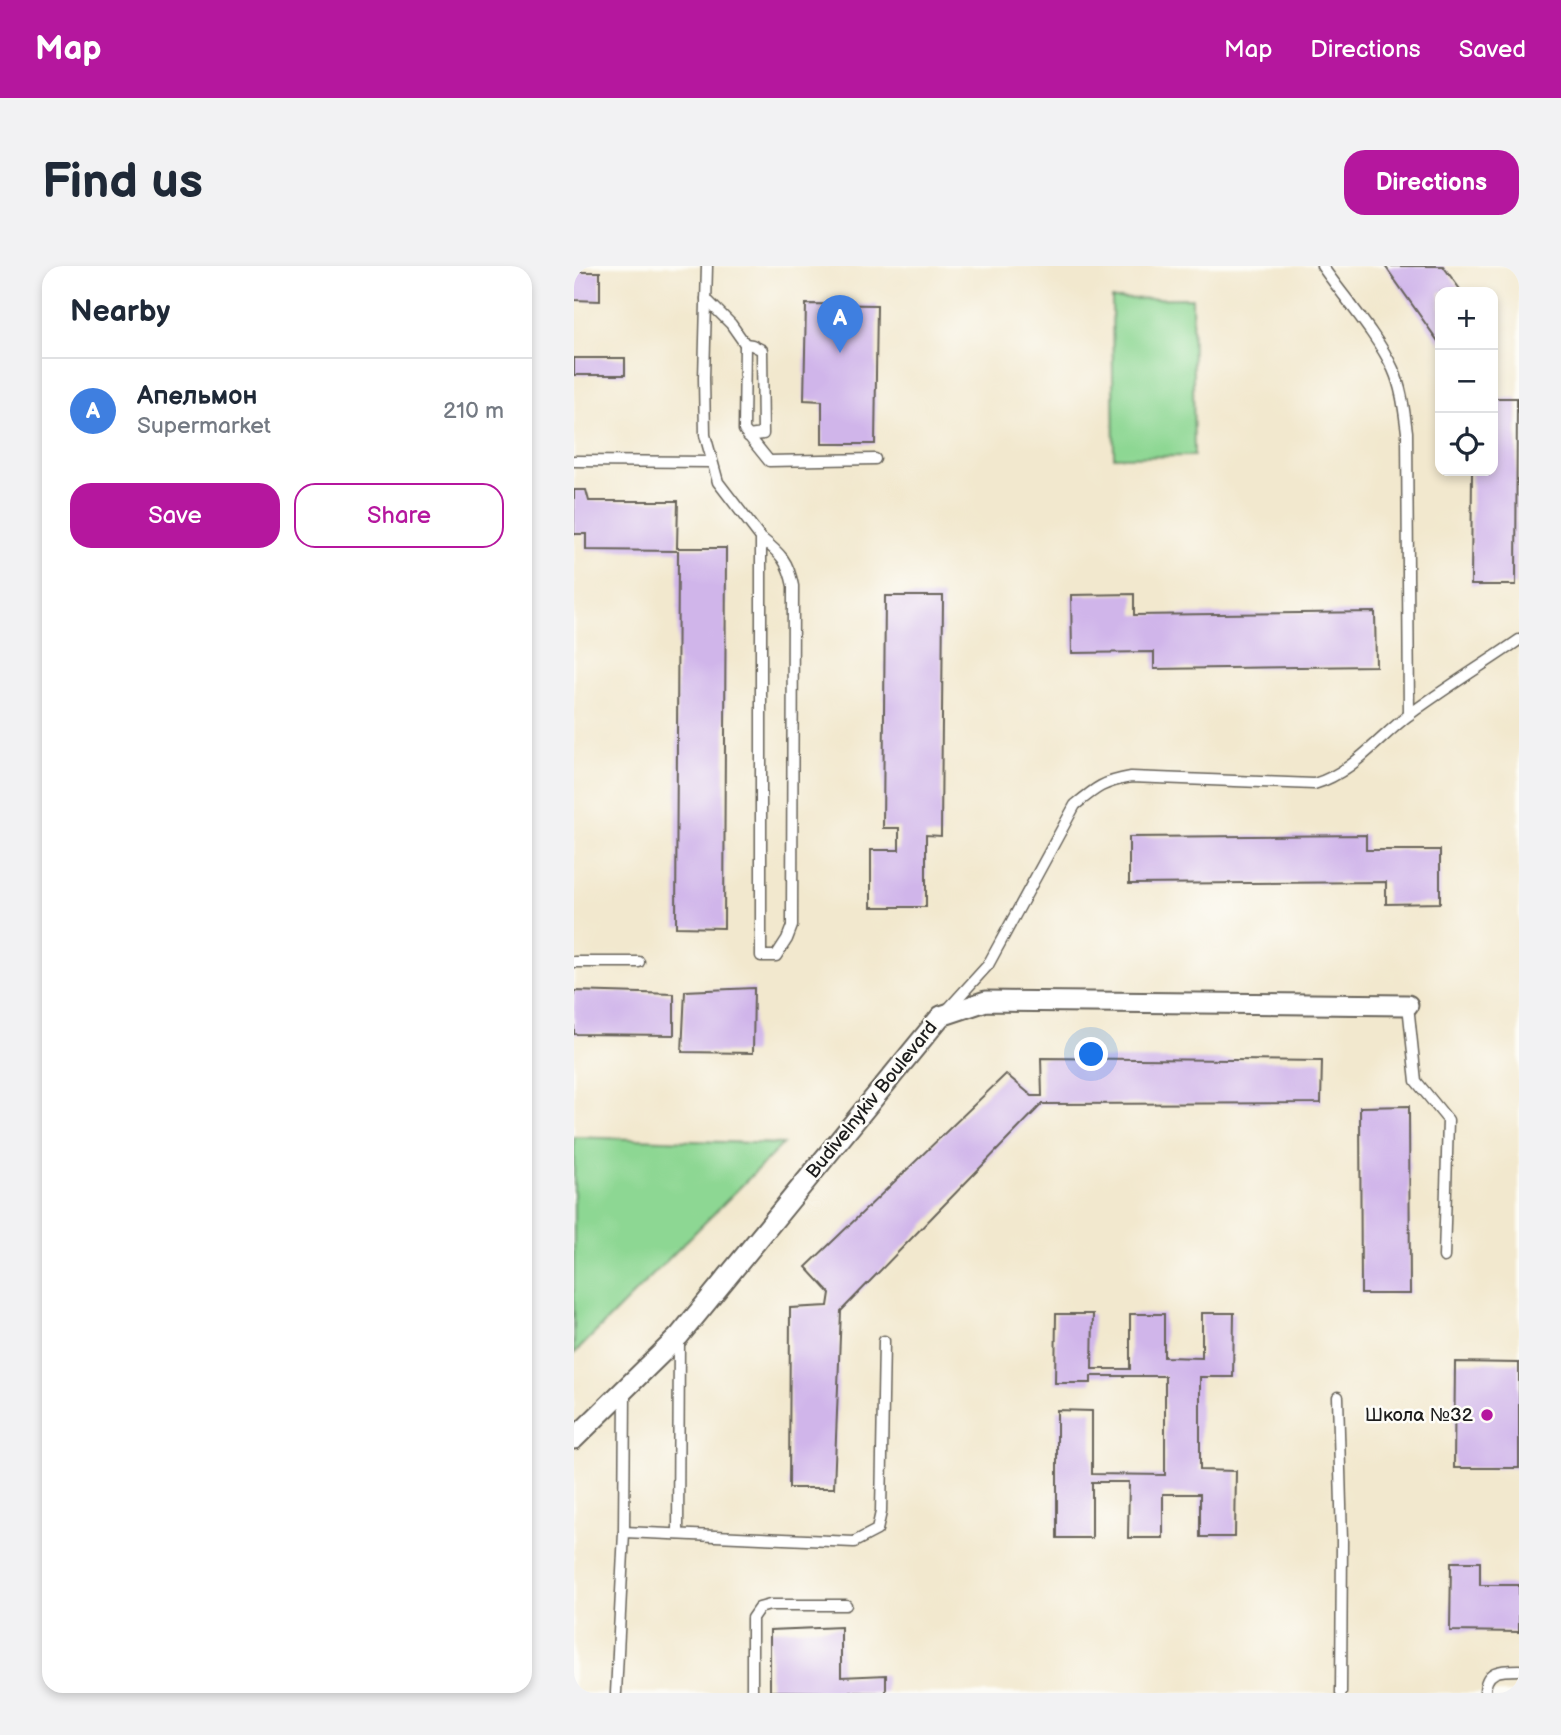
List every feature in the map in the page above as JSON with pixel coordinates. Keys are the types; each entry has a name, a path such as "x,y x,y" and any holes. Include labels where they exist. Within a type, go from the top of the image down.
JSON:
{"street":[{"name":"Budivelnykiv Boulevard","path":"574,1439 679,1336 942,1016 986,1001 1408,1005"}],"lane":[{"path":"707,266 705,435 724,491 761,538 778,552 789,566 793,586 792,926 788,939 776,956 761,956 761,538"},
{"path":"1322,266 1379,346 1392,367 1401,393 1407,432 1409,715"},
{"path":"706,299 731,324 745,344 744,430 769,461 875,459"},
{"path":"745,344 762,350 763,434 748,436"},
{"path":"574,461 712,461"},
{"path":"942,1016 988,965 1074,805 1094,789 1107,781 1131,777 1314,784 1331,779 1345,771 1409,715 1519,640"},
{"path":"574,962 639,962"},
{"path":"1408,1005 1416,1081 1448,1120 1444,1257"},
{"path":"678,1534 679,1336"},
{"path":"624,1532 854,1542 877,1530 881,1512 884,1341"},
{"path":"616,1693 624,1532 625,1387"},
{"path":"1338,1397 1342,1541 1341,1693"},
{"path":"752,1693 752,1618 758,1608 770,1605 846,1605"},
{"path":"1485,1693 1485,1683 1492,1673 1519,1670"}],"green space":[{"path":"1192,298 1194,456 1114,457 1112,299"},
{"path":"574,1137 783,1144 574,1354"}],"building":[{"path":"1385,266 1443,266 1458,287 1435,287 1435,337"},
{"path":"574,272 600,272 600,301 574,300"},
{"path":"806,304 877,305 875,444 822,444 822,401 804,400"},
{"path":"574,358 625,358 625,375 574,375"},
{"path":"1498,398 1517,398 1516,585 1471,585 1472,476 1498,476"},
{"path":"574,490 586,490 589,501 678,501 677,548 726,548 724,928 676,927 678,551 586,550 586,534 574,534"},
{"path":"1134,594 1134,615 1375,612 1376,666 1154,669 1154,652 1072,653 1071,595"},
{"path":"885,596 943,596 941,836 926,835 926,907 871,907 871,850 899,850 899,828 883,828"},
{"path":"1366,835 1366,850 1440,850 1440,903 1386,904 1386,882 1129,884 1129,837"},
{"path":"754,988 753,1053 682,1052 685,991"},
{"path":"574,991 674,994 674,1035 574,1034"},
{"path":"1041,1058 1322,1061 1321,1103 1042,1104 841,1311 834,1488 789,1488 790,1308 828,1306 830,1293 806,1267 1006,1074 1032,1096 1042,1096"},
{"path":"1409,1106 1410,1294 1361,1294 1360,1107"},
{"path":"1202,1313 1234,1313 1233,1377 1200,1377 1200,1470 1236,1471 1235,1537 1200,1537 1200,1494 1163,1494 1163,1538 1128,1538 1129,1482 1092,1482 1092,1538 1057,1538 1057,1410 1092,1411 1092,1474 1165,1475 1165,1376 1091,1376 1091,1383 1055,1383 1056,1314 1093,1314 1092,1369 1130,1369 1130,1314 1164,1314 1164,1357 1202,1358"},
{"name":"Школа №32","path":"1455,1362 1519,1363 1519,1468 1454,1468"},
{"path":"1451,1562 1480,1562 1480,1585 1519,1585 1519,1632 1450,1631"},
{"path":"841,1627 841,1677 886,1675 886,1693 770,1691 770,1630"}],"place":[{"name":"Апельмон","path":"840,353"},
{"name":"Школа №32","path":"1487,1415"}]}
